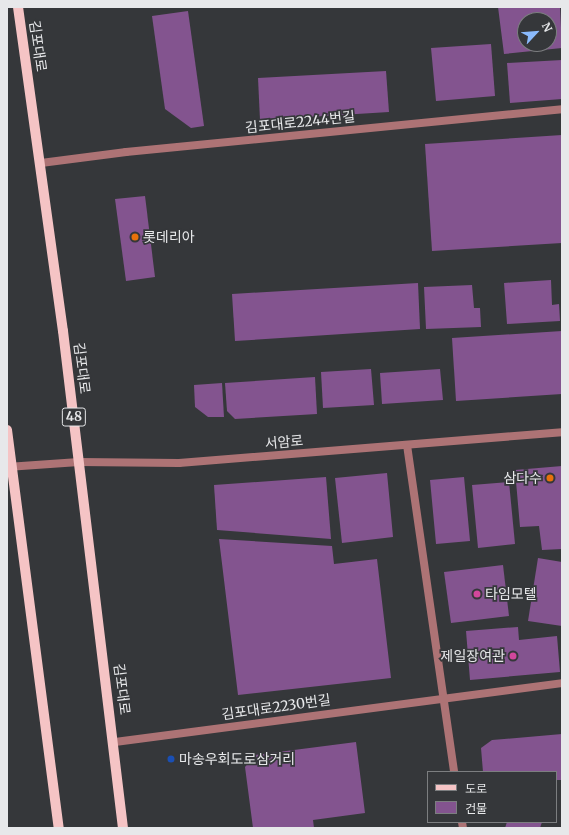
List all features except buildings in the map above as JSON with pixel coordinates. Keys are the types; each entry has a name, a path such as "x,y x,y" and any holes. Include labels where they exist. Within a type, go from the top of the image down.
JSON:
{"main road":[{"name":"김포대로","path":"18,7 42,163 80,462 123,828"},
{"path":"7,430 9,467 59,828"}],"street":[{"name":"김포대로2244번길","path":"42,163 126,152 562,109"},
{"name":"서암로","path":"9,467 80,462 179,464 562,432"},
{"path":"407,445 441,697 454,771"},
{"name":"김포대로2230번길","path":"114,742 562,682"}],"place":[{"name":"롯데리아","path":"135,237"},
{"name":"삼다수","path":"550,478"},
{"name":"타임모텔","path":"477,594"},
{"name":"제일장여관","path":"513,656"},
{"name":"마송우회도로삼거리","path":"171,759"}]}
